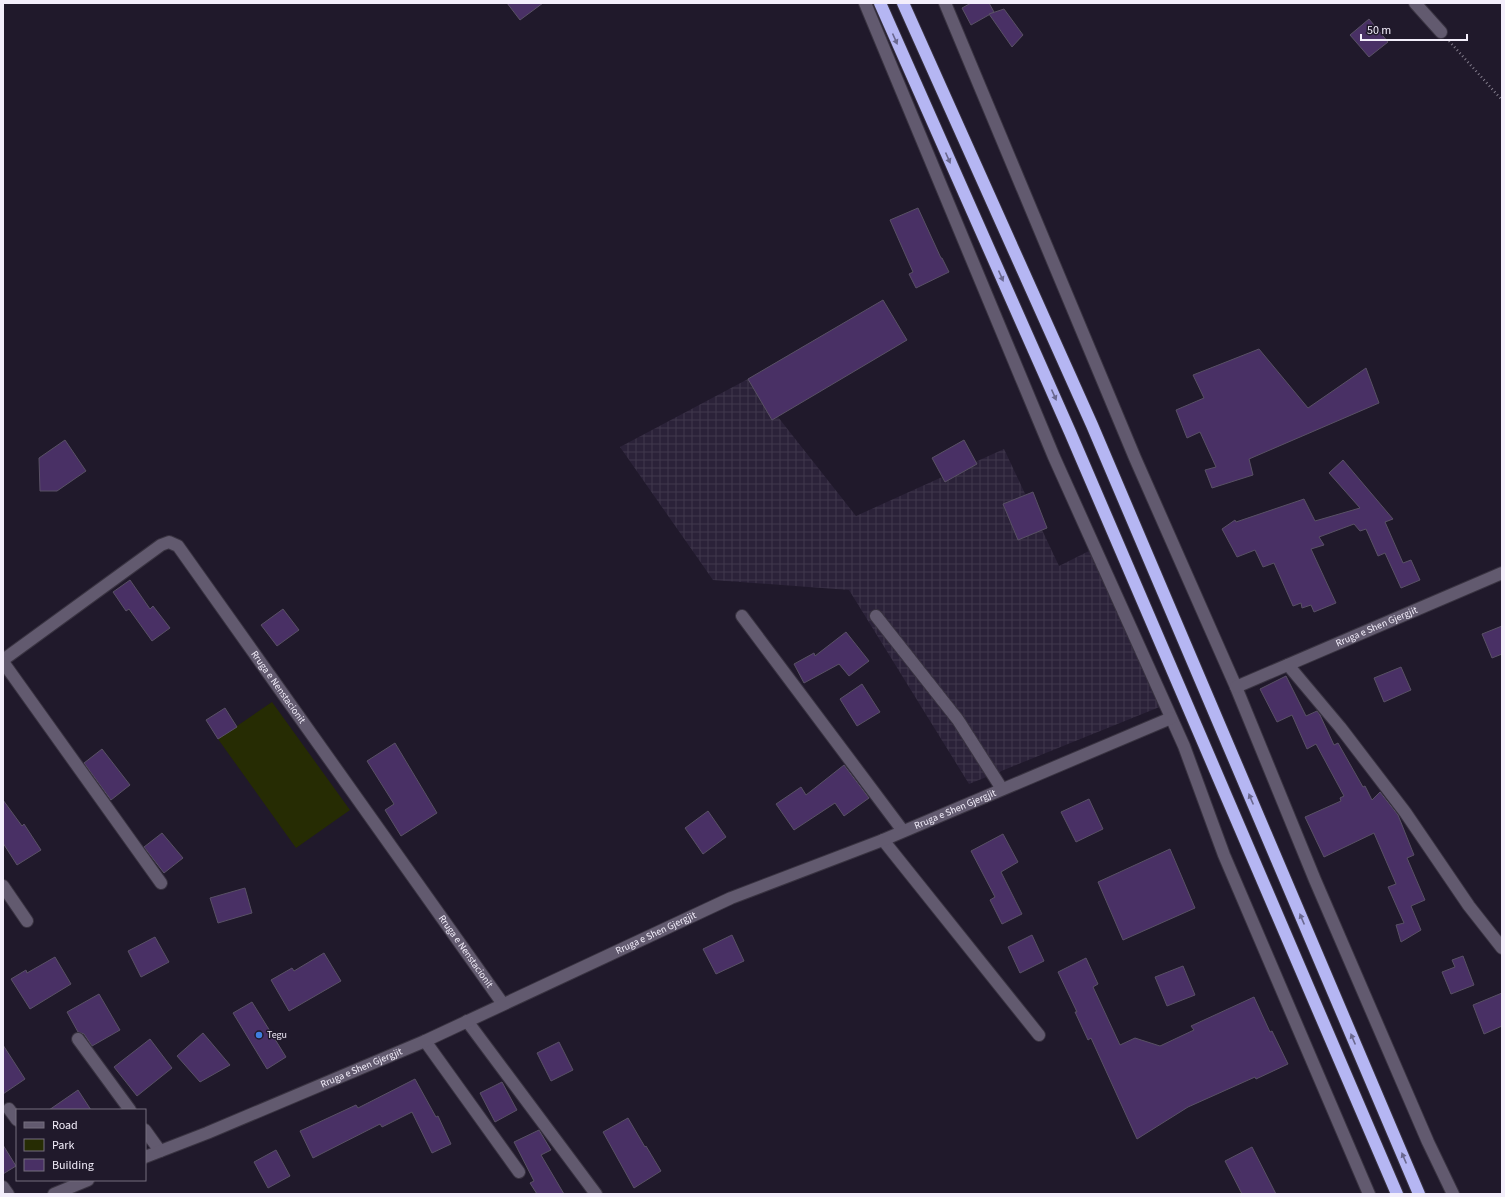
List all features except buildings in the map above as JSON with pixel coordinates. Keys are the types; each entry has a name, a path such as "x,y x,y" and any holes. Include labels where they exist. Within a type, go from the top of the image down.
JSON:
{"highway":[{"path":"880,3 1073,439 1397,1194"},
{"path":"903,3 1092,425 1419,1194"}],"street":[{"path":"865,3 1054,458 1184,746 1224,855 1369,1194"},
{"path":"945,3 1135,458 1236,687 1315,880 1425,1135 1453,1194"},
{"path":"1415,3 1441,32"},
{"name":"Rruga e Nenstacionit","path":"3,661 161,545 169,542 178,546 503,1004"},
{"name":"Rruga e Shen Gjergjit","path":"1236,687 1502,573"},
{"path":"742,616 903,831"},
{"path":"876,616 958,720 1002,789"},
{"path":"3,661 161,883"},
{"path":"1288,665 1340,727 1405,812 1469,906 1502,948"},
{"name":"Rruga e Shen Gjergjit","path":"146,1157 207,1133 425,1041 732,898 883,840 1171,718"},
{"path":"883,840 1039,1036"},
{"path":"3,886 27,921"},
{"path":"467,1021 596,1194"},
{"path":"78,1039 129,1109"},
{"path":"425,1041 519,1172"},
{"path":"9,1109 16,1119"},
{"path":"146,1131 160,1150"},
{"path":"54,1194 63,1184 82,1181"},
{"path":"3,1187 8,1194"}],"path":[{"path":"1441,32 1502,100"}],"shaded area":[{"path":"748,379 856,516 1004,449 1059,566 1093,549 1162,706 969,784 849,590 713,580 620,447"}],"green space":[{"path":"272,702 350,810 296,848 218,739"}],"place":[{"name":"Tegu","path":"259,1035"}]}
